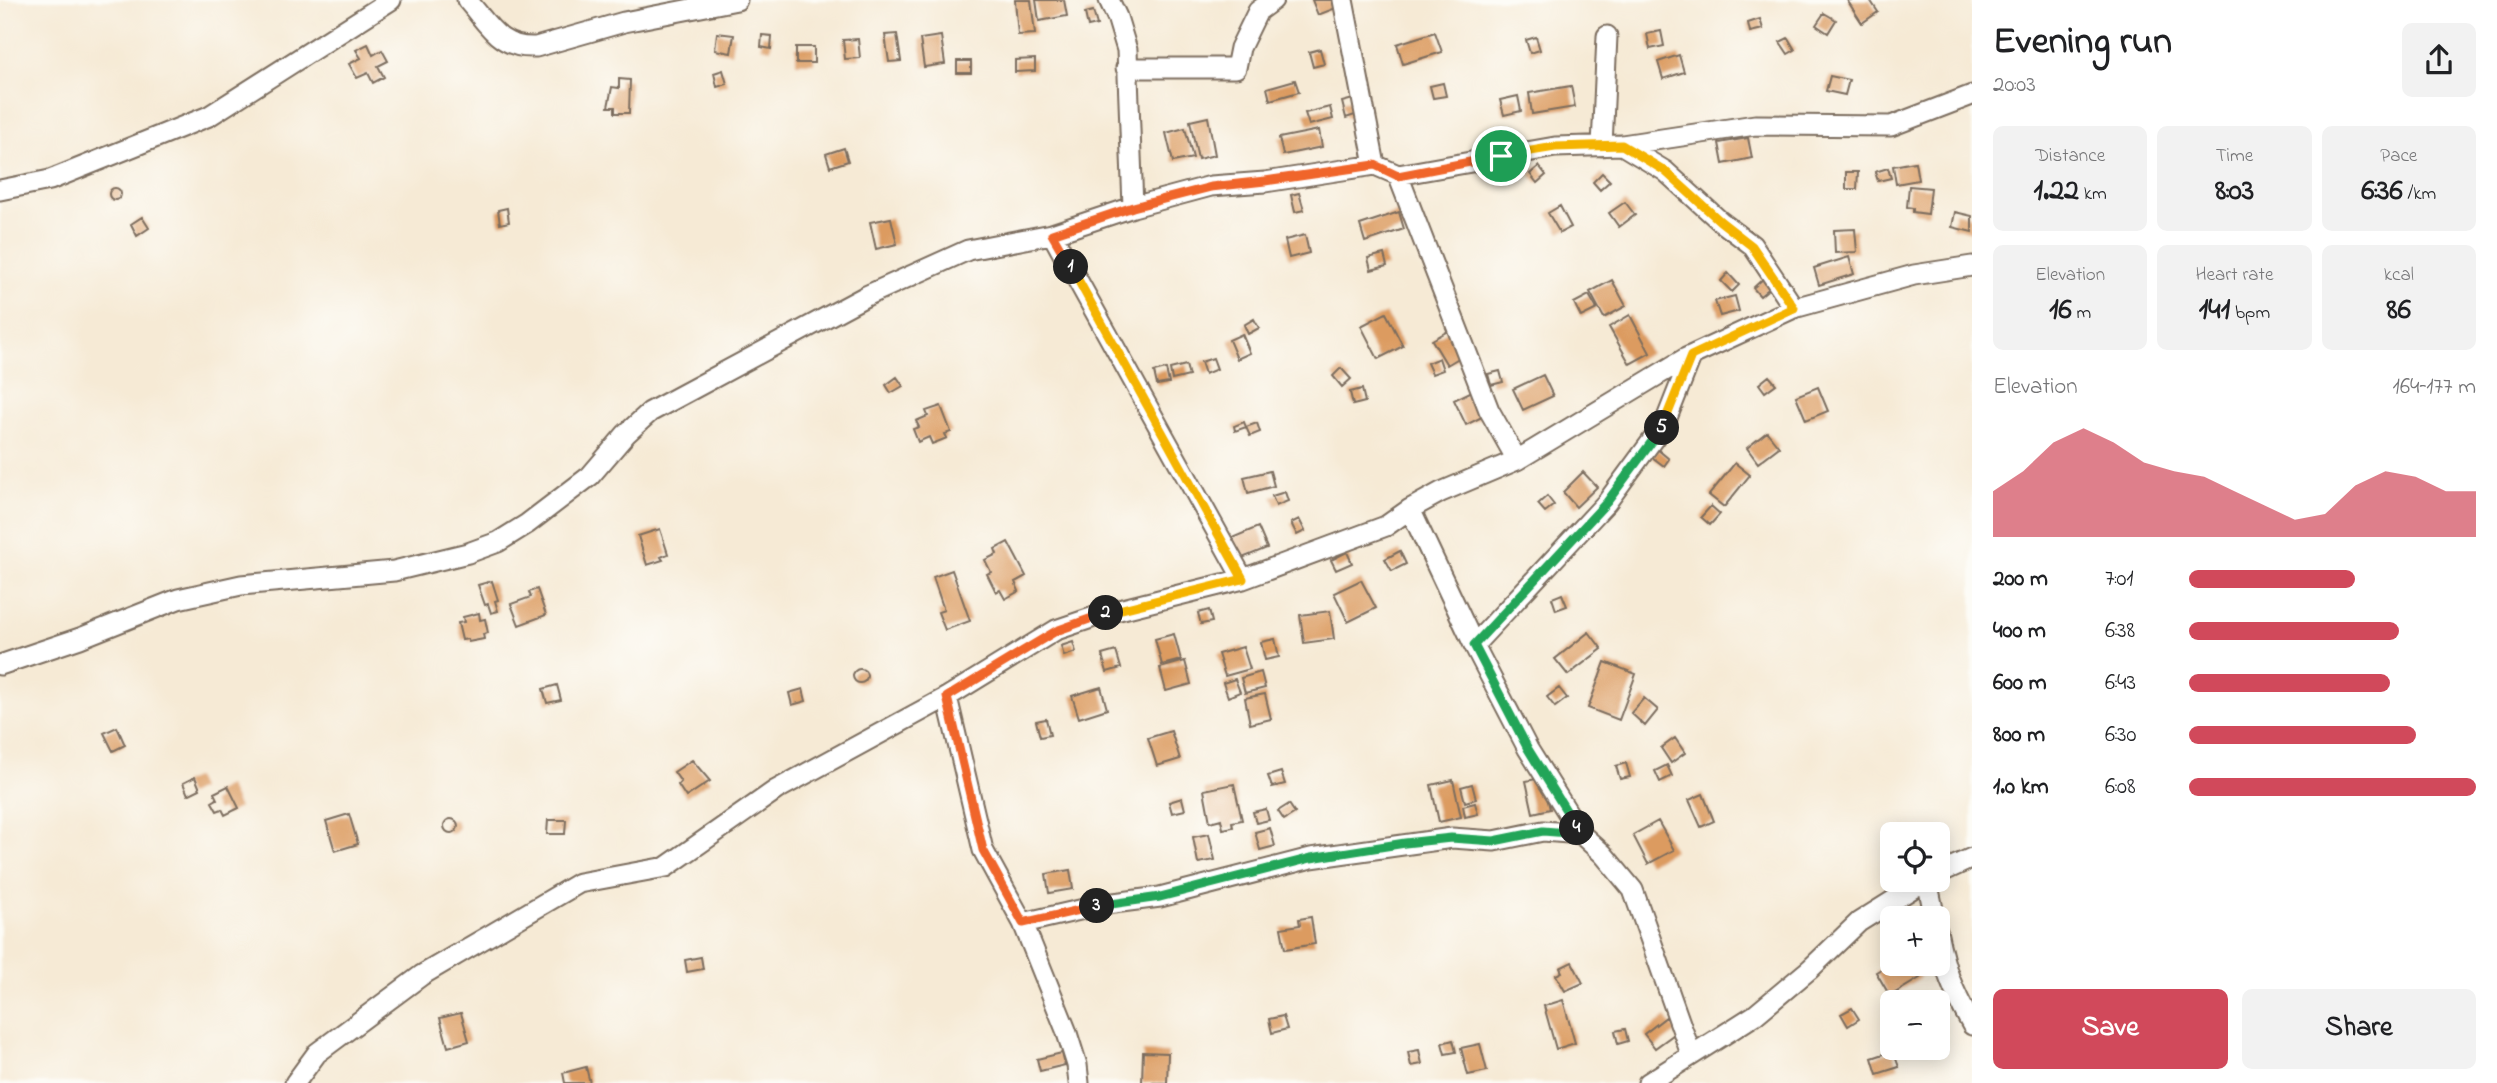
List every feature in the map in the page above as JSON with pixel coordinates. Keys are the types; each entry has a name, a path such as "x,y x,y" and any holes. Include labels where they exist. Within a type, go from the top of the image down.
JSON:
{"street":[{"path":"0,190 50,180 209,116 391,0"},
{"path":"467,0 507,44 522,48 536,47 624,22 737,0"},
{"path":"1109,0 1127,50 1133,207"},
{"path":"1126,68 1236,68 1240,48 1258,11 1273,0"},
{"path":"1343,0 1375,165"},
{"path":"1607,36 1612,146"},
{"path":"0,665 80,638 178,599 242,585 394,571 468,553 498,542 527,524 590,476 626,434 650,412 866,296 968,250 1052,234 1133,207 1211,187 1375,165 1398,176 1555,147 1612,146 1755,125 1891,125 1972,95"},
{"path":"1612,146 1665,171 1752,246 1794,308"},
{"path":"1398,176 1489,410 1517,460"},
{"path":"1052,234 1243,579"},
{"path":"295,1083 317,1053 422,975 579,883 666,867 776,790 947,697 1056,631 1103,614 1243,579 1386,526 1441,492 1517,460 1691,356 1794,308 1914,275 1971,263"},
{"path":"1474,645 1607,502 1665,423 1691,356"},
{"path":"1410,509 1474,645 1528,749 1581,834 1633,890 1691,1055"},
{"path":"947,697 983,850 1023,923 1066,1030 1077,1065 1079,1083"},
{"path":"1023,923 1106,904 1160,897 1311,858 1451,838 1494,841 1543,831 1581,834"},
{"path":"1950,868 1972,858"},
{"path":"1648,1083 1755,1015 1810,969 1859,922 1907,892"},
{"path":"1947,976 1972,1025"}],"building":[{"path":"1015,0 1031,0 1035,34 1018,35"},
{"path":"1036,0 1064,0 1067,16 1039,21"},
{"path":"1312,0 1339,0 1341,6 1318,15"},
{"path":"1847,0 1870,0 1878,12 1862,23"},
{"path":"1093,11 1097,25 1088,27 1085,13"},
{"path":"1824,13 1836,20 1828,33 1816,25"},
{"path":"1760,19 1763,29 1750,32 1748,23"},
{"path":"1661,31 1664,46 1650,49 1647,34"},
{"path":"1435,32 1442,52 1403,64 1397,44"},
{"path":"717,33 734,35 731,53 715,50"},
{"path":"897,34 901,61 889,62 885,35"},
{"path":"762,35 772,36 771,49 761,47"},
{"path":"941,36 945,64 924,67 920,39"},
{"path":"1536,37 1540,50 1530,53 1526,40"},
{"path":"1788,38 1795,50 1788,54 1780,42"},
{"path":"858,39 860,58 845,59 843,40"},
{"path":"368,44 373,55 382,50 388,61 378,66 384,77 373,83 368,73 357,78 349,64 361,58 356,50"},
{"path":"796,47 814,47 814,63 796,63"},
{"path":"1320,49 1324,64 1313,67 1309,52"},
{"path":"1679,55 1684,72 1663,79 1658,62"},
{"path":"1035,59 1035,71 1015,72 1015,60"},
{"path":"957,61 971,61 971,73 957,73"},
{"path":"723,70 727,84 717,87 714,73"},
{"path":"1830,76 1849,80 1845,95 1826,91"},
{"path":"619,79 630,80 629,113 615,113 615,107 608,107 612,87 619,88"},
{"path":"1295,80 1299,92 1270,100 1267,88"},
{"path":"1443,83 1446,96 1433,98 1430,86"},
{"path":"1571,86 1575,107 1532,114 1529,93"},
{"path":"1518,96 1521,111 1504,115 1500,100"},
{"path":"1357,98 1361,113 1346,118 1342,102"},
{"path":"1330,107 1333,119 1309,125 1305,113"},
{"path":"1208,117 1215,155 1198,159 1190,121"},
{"path":"1185,128 1193,158 1173,162 1166,133"},
{"path":"1319,130 1322,147 1283,155 1279,138"},
{"path":"1748,138 1752,158 1723,164 1719,143"},
{"path":"844,148 848,161 830,167 826,154"},
{"path":"1915,162 1918,180 1896,184 1893,166"},
{"path":"1539,166 1546,175 1537,183 1530,174"},
{"path":"1888,168 1891,178 1878,181 1875,172"},
{"path":"1846,172 1858,172 1857,189 1846,189"},
{"path":"1602,173 1610,181 1600,190 1593,182"},
{"path":"1909,186 1931,188 1928,214 1913,212 1913,208 1907,207"},
{"path":"115,188 121,194 115,200 109,194"},
{"path":"1299,193 1304,210 1295,212 1291,195"},
{"path":"1625,202 1635,215 1619,227 1609,213"},
{"path":"1560,206 1571,227 1560,233 1548,213"},
{"path":"507,208 509,222 500,224 498,210"},
{"path":"1399,212 1404,229 1365,242 1360,225"},
{"path":"1955,212 1972,216 1972,232 1952,227"},
{"path":"142,217 149,228 137,236 131,224"},
{"path":"891,218 897,244 876,249 870,222"},
{"path":"1855,229 1857,252 1835,253 1834,230"},
{"path":"1305,235 1309,253 1289,258 1285,240"},
{"path":"1384,254 1387,266 1371,270 1368,258"},
{"path":"1849,257 1854,274 1819,285 1814,268"},
{"path":"1728,273 1739,285 1732,292 1721,281"},
{"path":"1764,278 1772,286 1760,296 1753,288"},
{"path":"1612,280 1626,306 1604,318 1590,292"},
{"path":"1589,295 1597,309 1581,317 1574,303"},
{"path":"1735,296 1739,311 1720,316 1715,301"},
{"path":"1386,313 1403,346 1378,359 1361,326"},
{"path":"1630,315 1650,353 1630,364 1609,327"},
{"path":"1254,319 1259,328 1248,334 1244,325"},
{"path":"1448,331 1462,356 1447,365 1432,340"},
{"path":"1242,334 1250,353 1237,359 1229,340"},
{"path":"1213,358 1217,369 1205,374 1201,362"},
{"path":"1439,358 1443,370 1432,374 1427,363"},
{"path":"1186,365 1189,376 1172,380 1170,369"},
{"path":"1341,368 1351,379 1342,387 1333,376"},
{"path":"1166,369 1169,383 1157,385 1154,372"},
{"path":"1500,371 1503,382 1491,385 1488,374"},
{"path":"1543,375 1553,396 1523,410 1513,389"},
{"path":"1769,376 1776,384 1765,392 1759,384"},
{"path":"897,377 903,386 891,393 886,385"},
{"path":"1818,387 1828,411 1806,420 1796,396"},
{"path":"1362,389 1365,402 1353,405 1350,392"},
{"path":"1476,389 1488,414 1466,425 1454,400"},
{"path":"941,406 951,432 945,434 947,438 932,444 929,437 918,442 913,429 919,427 916,421 928,416 926,411"},
{"path":"1244,422 1246,427 1235,431 1234,426"},
{"path":"1257,423 1260,432 1250,436 1246,427"},
{"path":"1767,432 1779,447 1758,463 1747,448"},
{"path":"1657,449 1669,459 1664,466 1652,457"},
{"path":"1735,463 1750,475 1724,507 1709,495"},
{"path":"1270,471 1274,486 1248,493 1244,477"},
{"path":"1583,472 1597,487 1576,507 1563,492"},
{"path":"1285,492 1288,501 1276,506 1272,496"},
{"path":"1547,496 1554,505 1545,512 1538,504"},
{"path":"1711,506 1720,514 1710,525 1701,517"},
{"path":"1299,519 1305,531 1297,535 1291,523"},
{"path":"1258,527 1267,548 1240,559 1232,538"},
{"path":"660,529 668,554 661,557 663,560 647,565 638,536"},
{"path":"1008,542 1026,576 1015,582 1019,591 1005,599 1000,590 996,592 987,574 991,572 985,560 997,554 995,549"},
{"path":"1400,551 1406,564 1392,571 1385,559"},
{"path":"1347,552 1352,563 1336,570 1331,560"},
{"path":"952,570 970,621 945,630 938,612 944,610 933,577"},
{"path":"1361,580 1376,608 1348,622 1334,593"},
{"path":"492,581 498,600 495,601 498,611 491,613 478,585"},
{"path":"537,589 546,615 519,625 511,604 531,597 529,592"},
{"path":"1562,594 1567,606 1556,610 1552,598"},
{"path":"1209,610 1212,622 1201,624 1198,613"},
{"path":"1330,611 1334,639 1304,643 1300,615"},
{"path":"479,613 480,620 485,619 488,633 483,634 484,639 468,642 468,639 462,640 458,623 464,622 463,617"},
{"path":"1589,632 1602,649 1568,675 1555,659"},
{"path":"1174,634 1181,660 1162,665 1155,639"},
{"path":"1275,639 1279,657 1265,660 1261,642"},
{"path":"1073,642 1076,652 1064,656 1061,646"},
{"path":"1243,647 1250,669 1225,676 1218,654"},
{"path":"1116,651 1121,668 1107,672 1102,655"},
{"path":"1185,661 1191,684 1166,691 1160,668"},
{"path":"1605,662 1636,674 1619,720 1588,708"},
{"path":"857,669 863,669 867,676 863,683 857,683 853,679 853,673"},
{"path":"1261,672 1265,688 1245,693 1241,678"},
{"path":"1235,679 1240,692 1228,697 1223,683"},
{"path":"557,685 561,700 547,703 543,689"},
{"path":"1101,687 1107,709 1079,718 1072,696"},
{"path":"1559,688 1567,698 1555,707 1547,697"},
{"path":"803,689 806,701 792,705 789,693"},
{"path":"1265,694 1271,719 1250,724 1245,698"},
{"path":"1644,698 1658,710 1645,726 1631,713"},
{"path":"1046,719 1050,735 1040,737 1036,721"},
{"path":"117,727 125,745 113,751 104,733"},
{"path":"1171,731 1180,759 1157,766 1148,738"},
{"path":"1675,738 1685,753 1671,763 1661,748"},
{"path":"692,760 710,781 686,797 674,772"},
{"path":"1626,763 1630,777 1620,779 1616,766"},
{"path":"1667,765 1672,776 1660,782 1655,771"},
{"path":"1281,772 1285,784 1272,787 1268,776"},
{"path":"195,777 200,789 188,795 183,783"},
{"path":"1542,778 1550,809 1533,813 1526,781"},
{"path":"1453,780 1461,817 1439,822 1431,785"},
{"path":"1234,784 1242,820 1232,822 1233,827 1223,829 1221,819 1210,822 1204,790"},
{"path":"1472,784 1476,799 1465,802 1461,787"},
{"path":"228,786 239,808 225,815 222,809 217,811 212,802 217,799 214,793"},
{"path":"1703,794 1714,821 1701,827 1689,800"},
{"path":"1182,798 1185,810 1172,813 1169,802"},
{"path":"1475,803 1478,814 1465,817 1463,806"},
{"path":"1289,804 1295,813 1284,820 1278,811"},
{"path":"1266,809 1269,820 1256,823 1253,812"},
{"path":"349,814 358,844 335,851 326,821"},
{"path":"448,819 454,819 458,826 454,833 448,833 444,829 444,823"},
{"path":"548,820 566,820 565,834 547,834"},
{"path":"1658,821 1674,850 1648,864 1633,835"},
{"path":"1270,828 1275,846 1260,850 1255,832"},
{"path":"1209,834 1215,860 1198,863 1193,837"},
{"path":"1070,870 1073,889 1049,893 1046,874"},
{"path":"1311,917 1315,944 1285,949 1281,928 1300,925 1299,919"},
{"path":"701,957 703,969 687,972 685,960"},
{"path":"1572,962 1583,983 1565,991 1556,975 1562,972 1560,968"},
{"path":"1880,970 1880,976 1920,978 1900,990 1886,990 1876,972"},
{"path":"1563,1000 1575,1043 1556,1049 1544,1006"},
{"path":"1852,1008 1859,1019 1848,1026 1841,1014"},
{"path":"461,1013 469,1041 448,1047 440,1018"},
{"path":"1283,1016 1287,1029 1272,1033 1269,1019"},
{"path":"1666,1017 1677,1032 1655,1048 1644,1034"},
{"path":"1625,1029 1628,1041 1618,1044 1615,1031"},
{"path":"1453,1040 1456,1052 1445,1054 1442,1043"},
{"path":"1480,1044 1487,1071 1468,1075 1461,1048"},
{"path":"1419,1050 1422,1064 1411,1066 1408,1052"},
{"path":"1143,1052 1168,1053 1167,1083 1142,1083"},
{"path":"1062,1053 1065,1065 1040,1071 1037,1059"},
{"path":"1880,1055 1880,1060 1896,1060 1899,1067 1877,1074 1872,1058"},
{"path":"586,1067 590,1083 565,1083 563,1073"}],"route":[{"path":"1622,145 1665,171 1752,246 1794,308 1691,356 1665,423 1607,502 1474,645 1528,749 1581,834 1543,831 1494,841 1451,838 1405,843 1311,858 1160,897 1106,904 1023,923 983,850 947,697 1056,631 1103,614 1243,579 1052,234 1133,207 1211,187 1375,165 1398,176 1501,156 1555,147 1622,145"}]}
